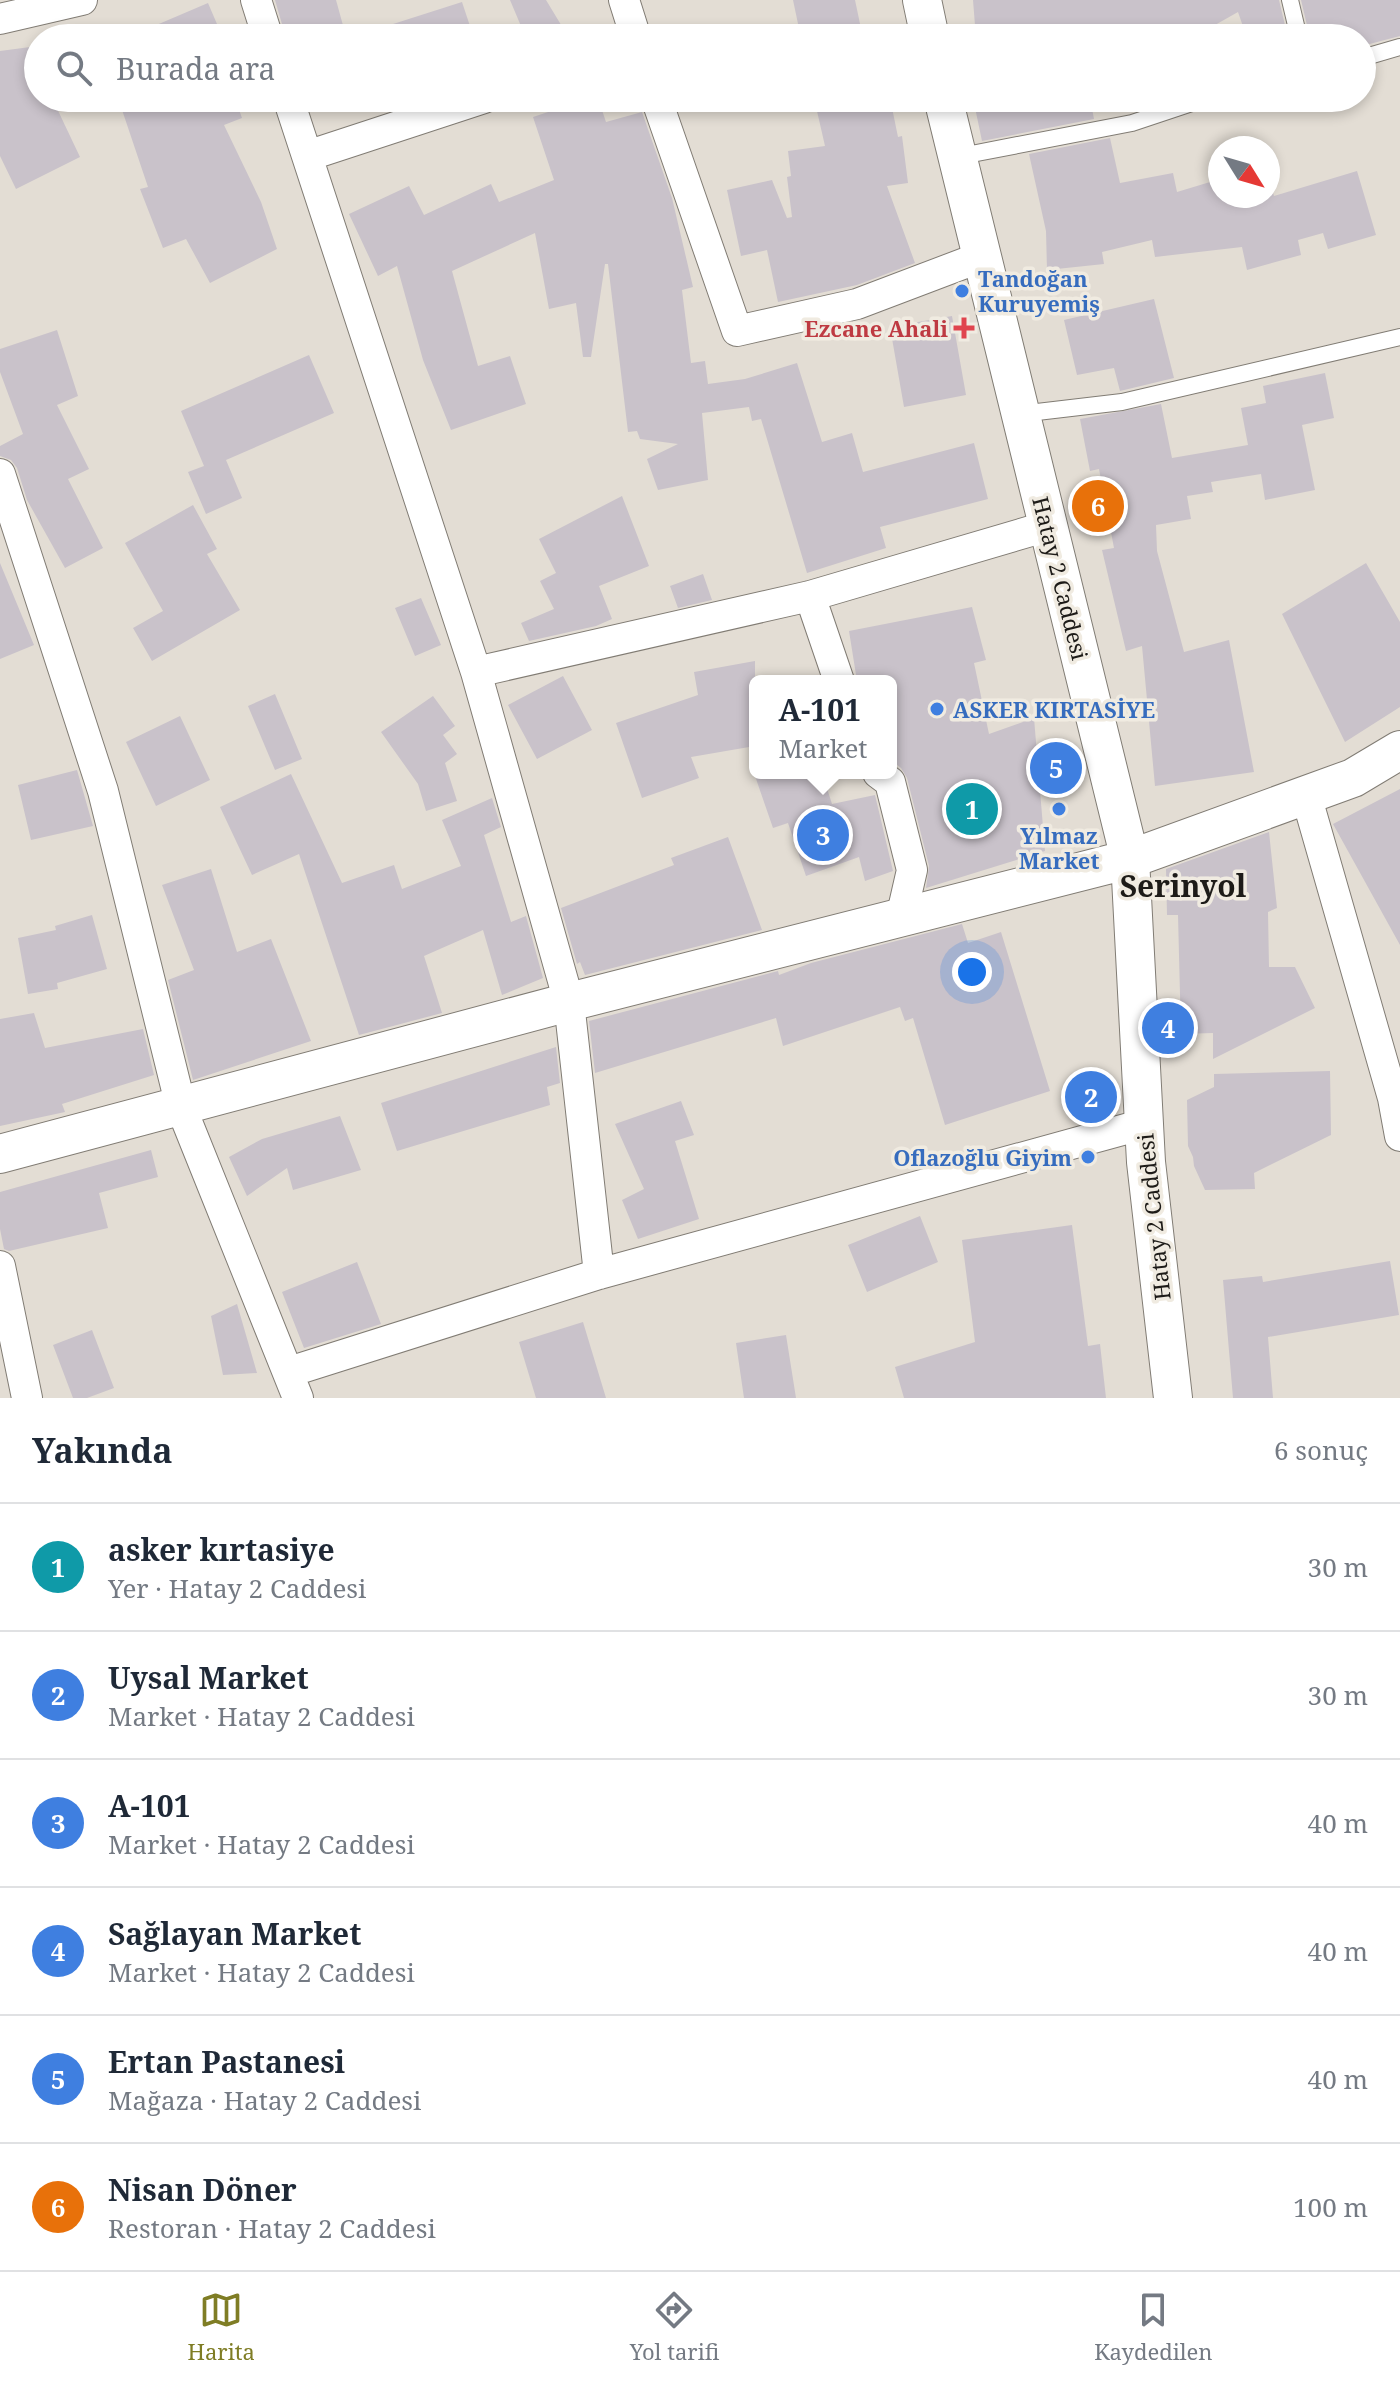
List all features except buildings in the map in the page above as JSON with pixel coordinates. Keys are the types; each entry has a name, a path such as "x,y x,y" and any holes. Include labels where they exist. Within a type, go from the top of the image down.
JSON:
{"street":[{"path":"0,19 82,0"},
{"path":"256,0 264,24"},
{"path":"624,0 632,24"},
{"path":"922,0 927,24"},
{"path":"293,112 476,672 569,1002 599,1274"},
{"path":"307,156 441,112"},
{"path":"661,112 737,331 857,304 981,257"},
{"name":"Hatay 2 Caddesi","path":"946,112 1130,859 1146,1162 1164,1395"},
{"path":"0,474 103,791 181,1107 294,1385 599,1274 1144,1124"},
{"path":"476,672 810,596 1048,526"},
{"path":"810,596 837,675"},
{"path":"0,1154 569,1002 1130,859 1353,778 1400,750"},
{"path":"886,779 890,782 912,870 901,918"},
{"path":"1306,795 1393,1098 1400,1136"},
{"path":"0,1266 27,1398"}],"lane":[{"path":"1290,0 1296,24"},
{"path":"1376,54 1400,47"},
{"path":"956,157 1132,123 1165,112"},
{"path":"1020,414 1122,402 1400,337"}],"place":[{"name":"Tandoğan Kuruyemiş","path":"962,291"},
{"name":"Ezcane Ahali","path":"964,328"},
{"name":"Nisan Döner","path":"1098,506"},
{"name":"ASKER KIRTASİYE","path":"937,709"},
{"name":"Ertan Pastanesi","path":"1056,768"},
{"name":"asker kırtasiye","path":"972,809"},
{"name":"Yılmaz Market","path":"1059,809"},
{"name":"A-101","path":"823,835"},
{"name":"Sağlayan Market","path":"1168,1028"},
{"name":"Uysal Market","path":"1091,1097"},
{"name":"Oflazoğlu Giyim","path":"1088,1157"}],"district":[{"name":"Serinyol","path":"1183,885"}]}
